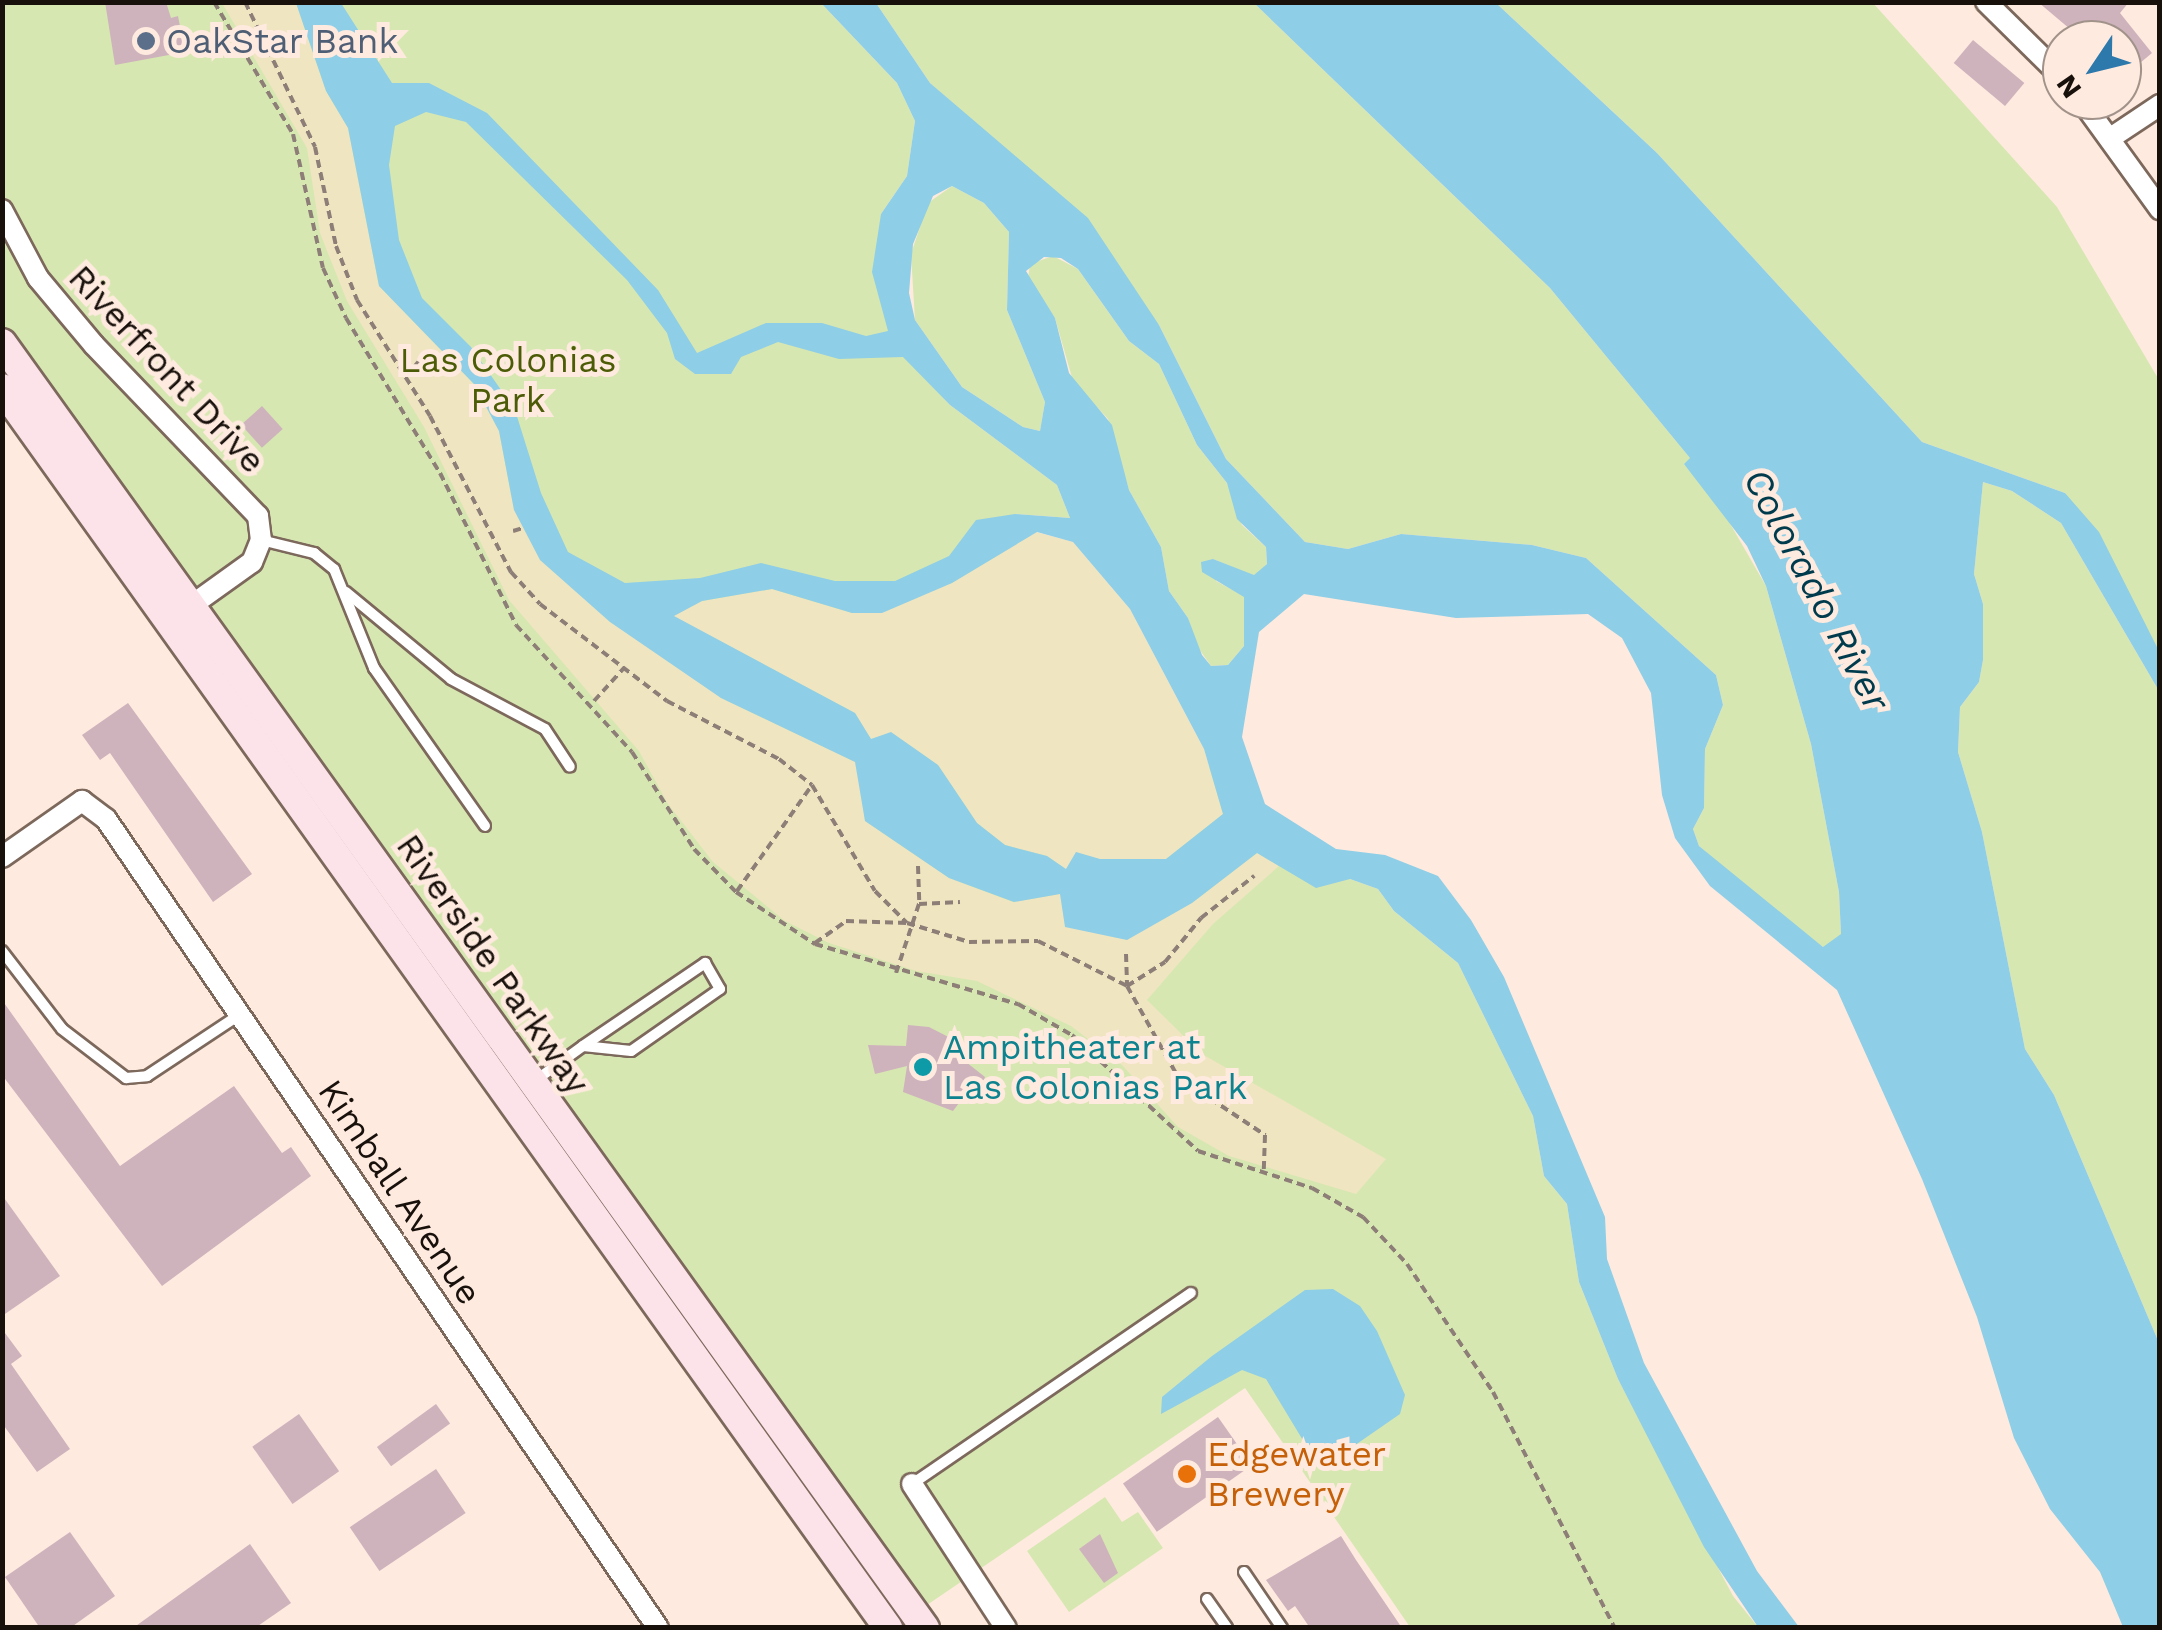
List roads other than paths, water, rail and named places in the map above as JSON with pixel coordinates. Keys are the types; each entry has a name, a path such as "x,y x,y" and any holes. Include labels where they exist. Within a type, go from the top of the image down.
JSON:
{"main road":[{"name":"Riverside Parkway","path":"2,342 924,1628"},
{"name":"Riverside Parkway","path":"2,388 888,1628"}],"street":[{"path":"1986,2 2042,57"},
{"path":"2112,137 2160,106"},
{"path":"2098,120 2160,209"},
{"name":"Riverfront Drive","path":"2,210 38,278 94,344 237,488 258,516 261,540"},
{"path":"192,605 252,562 261,540"},
{"name":"Kimball Avenue","path":"2,858 82,801 106,820 658,1628"},
{"path":"912,1484 1006,1628"}],"lane":[{"path":"261,540 314,553 334,569 374,668 485,826"},
{"path":"343,590 451,679 545,730 570,768"},
{"path":"2,951 62,1029 121,1076 147,1076 239,1014"},
{"path":"531,1083 583,1046 705,963 720,989 631,1051 583,1046"},
{"path":"912,1484 1190,1293"},
{"path":"1244,1572 1282,1628"},
{"path":"1207,1598 1227,1628"}],"water":[{"name":"Colorado River","path":"296,3 341,3 392,83 429,83 487,113 658,290 697,353 766,323 822,323 866,336 888,331 872,272 881,214 907,176 915,121 897,83 821,3 876,3 930,83 1088,218 1159,325 1226,459 1305,542 1348,549 1401,534 1532,545 1586,558 1716,675 1723,705 1705,749 1704,808 1693,829 1699,846 1823,947 1841,934 1839,892 1811,744 1766,586 1747,546 1684,464 1690,458 1550,288 1254,3 1496,3 1657,153 1922,442 2065,493 2099,532 2159,651 2159,691 2061,523 2012,491 1983,482 1974,574 1983,604 1983,660 1979,682 1960,707 1958,752 1982,832 2025,1049 2054,1095 2159,1343 2159,1627 2123,1627 2100,1572 2050,1509 2014,1438 1977,1317 1922,1179 1837,990 1710,886 1675,838 1662,795 1651,693 1622,638 1588,614 1456,618 1304,594 1259,632 1242,737 1265,804 1336,849 1385,855 1438,876 1471,920 1504,977 1605,1217 1607,1259 1644,1363 1757,1571 1799,1627 1758,1627 1704,1547 1618,1379 1579,1282 1567,1204 1544,1176 1533,1116 1458,963 1394,911 1378,889 1350,879 1316,888 1257,853 1192,903 1127,940 1065,927 1060,894 1014,902 949,878 865,821 855,762 721,698 610,622 540,560 514,510 499,431 474,384 379,286 348,128 326,91","holes":["426,112 466,122 627,280 667,333 675,359 695,374 731,374 741,357 778,342 839,359 903,357 950,405 1057,485 1070,518 1015,514 976,520 949,556 895,581 835,581 761,563 700,578 625,583 568,552 541,493 515,410 471,347 422,298 399,240 389,165 395,126","952,186 984,203 1009,232 1007,310 1045,402 1040,431 1023,427 962,387 915,320 909,293 913,244 933,196","1044,257 1061,258 1078,269 1129,341 1159,364 1197,445 1227,483 1237,519 1266,547 1267,564 1254,575 1213,559 1201,562 1202,572 1244,597 1244,646 1228,665 1211,666 1202,655 1188,618 1169,591 1161,547 1129,490 1112,425 1069,373 1055,318 1026,271","1037,532 1073,542 1130,609 1204,749 1223,814 1166,859 1100,859 1076,852 1066,869 1047,856 1005,845 977,823 938,765 891,732 871,739 855,713 674,616 702,601 772,589 852,613 882,613 952,583"]},
{"path":"1333,1289 1360,1306 1377,1331 1405,1395 1400,1414 1348,1450 1325,1454 1304,1442 1266,1379 1242,1370 1161,1414 1162,1397 1212,1356 1305,1290"}],"place":[{"name":"OakStar Bank","path":"146,41"},
{"name":"Ampitheater at Las Colonias Park","path":"923,1067"},
{"name":"Edgewater Brewery","path":"1187,1474"}],"park label":[{"name":"Las Colonias Park","path":"508,380"}]}
